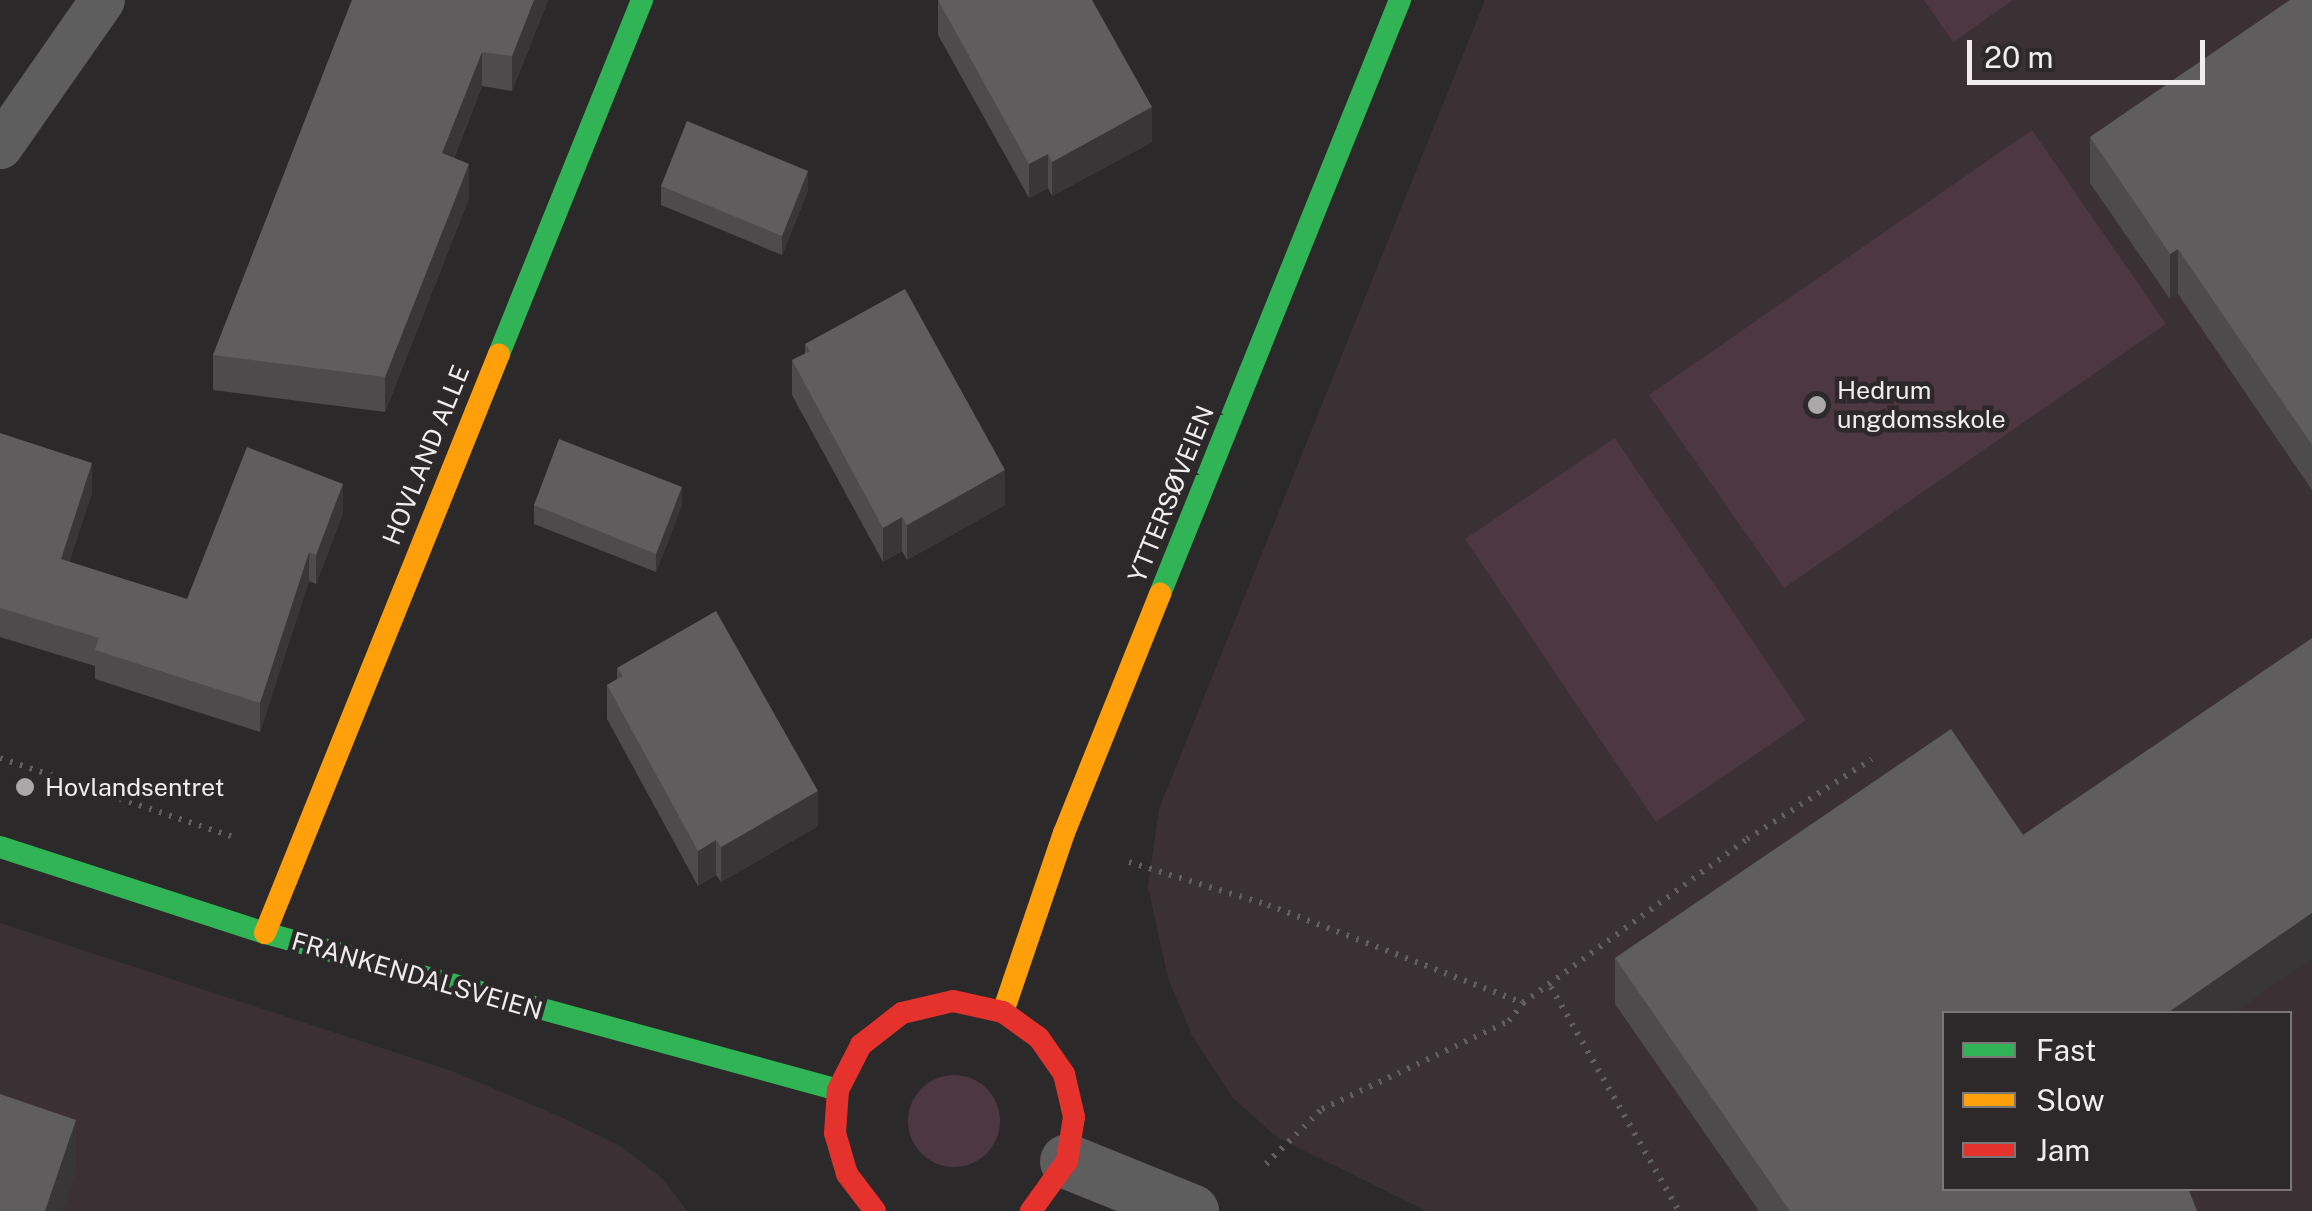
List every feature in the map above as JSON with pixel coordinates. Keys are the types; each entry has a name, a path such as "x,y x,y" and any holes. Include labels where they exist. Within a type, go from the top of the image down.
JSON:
{"main road":[{"name":"HOVLAND ALLE","path":"265,933 291,858 642,0"},
{"name":"YTTERSØVEIEN","path":"1003,1012 1064,833 1400,0"},
{"name":"FRANKENDALSVEIEN","path":"0,848 265,933 838,1090"},
{"path":"875,1211 846,1174 835,1133 838,1090 861,1045 902,1013 952,1001 1003,1012 1039,1038 1064,1074 1074,1118 1067,1162 1031,1211"}],"street":[{"path":"1067,1162 1191,1211"}],"lane":[{"path":"0,146 102,0"}],"path":[{"path":"0,758 291,858"},
{"path":"1266,1164 1322,1110 1492,1032 1523,1004 1748,839 1872,759"},
{"path":"1124,860 1268,905 1523,1004"},
{"path":"1551,987 1679,1211"}],"shaded area":[{"name":"Hedrum ungdomsskole","path":"1485,0 2312,0 2312,1211 1427,1211 1278,1138 1233,1098 1192,1035 1168,978 1148,887 1159,809"},
{"path":"1924,0 2013,0 1953,42"},
{"path":"2032,130 2166,324 1784,588 1649,395"},
{"path":"1615,438 1806,720 1656,822 1465,539"},
{"path":"0,923 452,1071 622,1147 663,1179 687,1211 0,1211"},
{"path":"954,1075 972,1079 986,1089 996,1103 1000,1121 996,1139 986,1153 972,1163 954,1167 936,1163 922,1153 912,1139 908,1121 912,1103 922,1089 936,1079"}],"building":[{"path":"352,0 534,0 512,56 482,52 442,153 469,164 385,377 213,355"},
{"path":"938,0 1092,0 1152,107 1052,162 1048,154 1029,164"},
{"path":"2290,0 2312,0 2312,445 2178,249 2170,254 2090,137"},
{"path":"687,121 808,171 782,236 661,186"},
{"path":"905,289 1005,470 907,525 902,517 883,528 792,360 810,351 805,344"},
{"path":"0,433 92,463 61,559 187,599 247,447 343,484 316,555 309,552 260,703 95,650 99,638 0,608"},
{"path":"559,439 682,487 656,554 534,505"},
{"path":"716,611 818,791 721,847 716,840 698,851 607,685 623,676 617,668"},
{"path":"2312,638 2312,913 2170,1011 1942,1011 1942,1191 2189,1191 2197,1211 1790,1211 1615,958 1951,729 2023,835"},
{"path":"0,1094 76,1120 45,1211 0,1211"}],"traffic: fast":[{"path":"499,354 642,0"},
{"path":"1160,594 1400,0"},
{"path":"0,847 265,933 838,1090"}],"traffic: slow":[{"path":"265,933 499,354"},
{"path":"1003,1012 1064,833 1160,594"}],"traffic: jam":[{"path":"875,1211 847,1174 835,1133 838,1090 861,1045 902,1013 953,1001 1003,1012 1039,1038 1064,1074 1074,1117 1067,1161 1031,1211"}],"place":[{"name":"Hedrum ungdomsskole","path":"1817,405"},
{"name":"Hovlandsentret","path":"25,787"}]}
